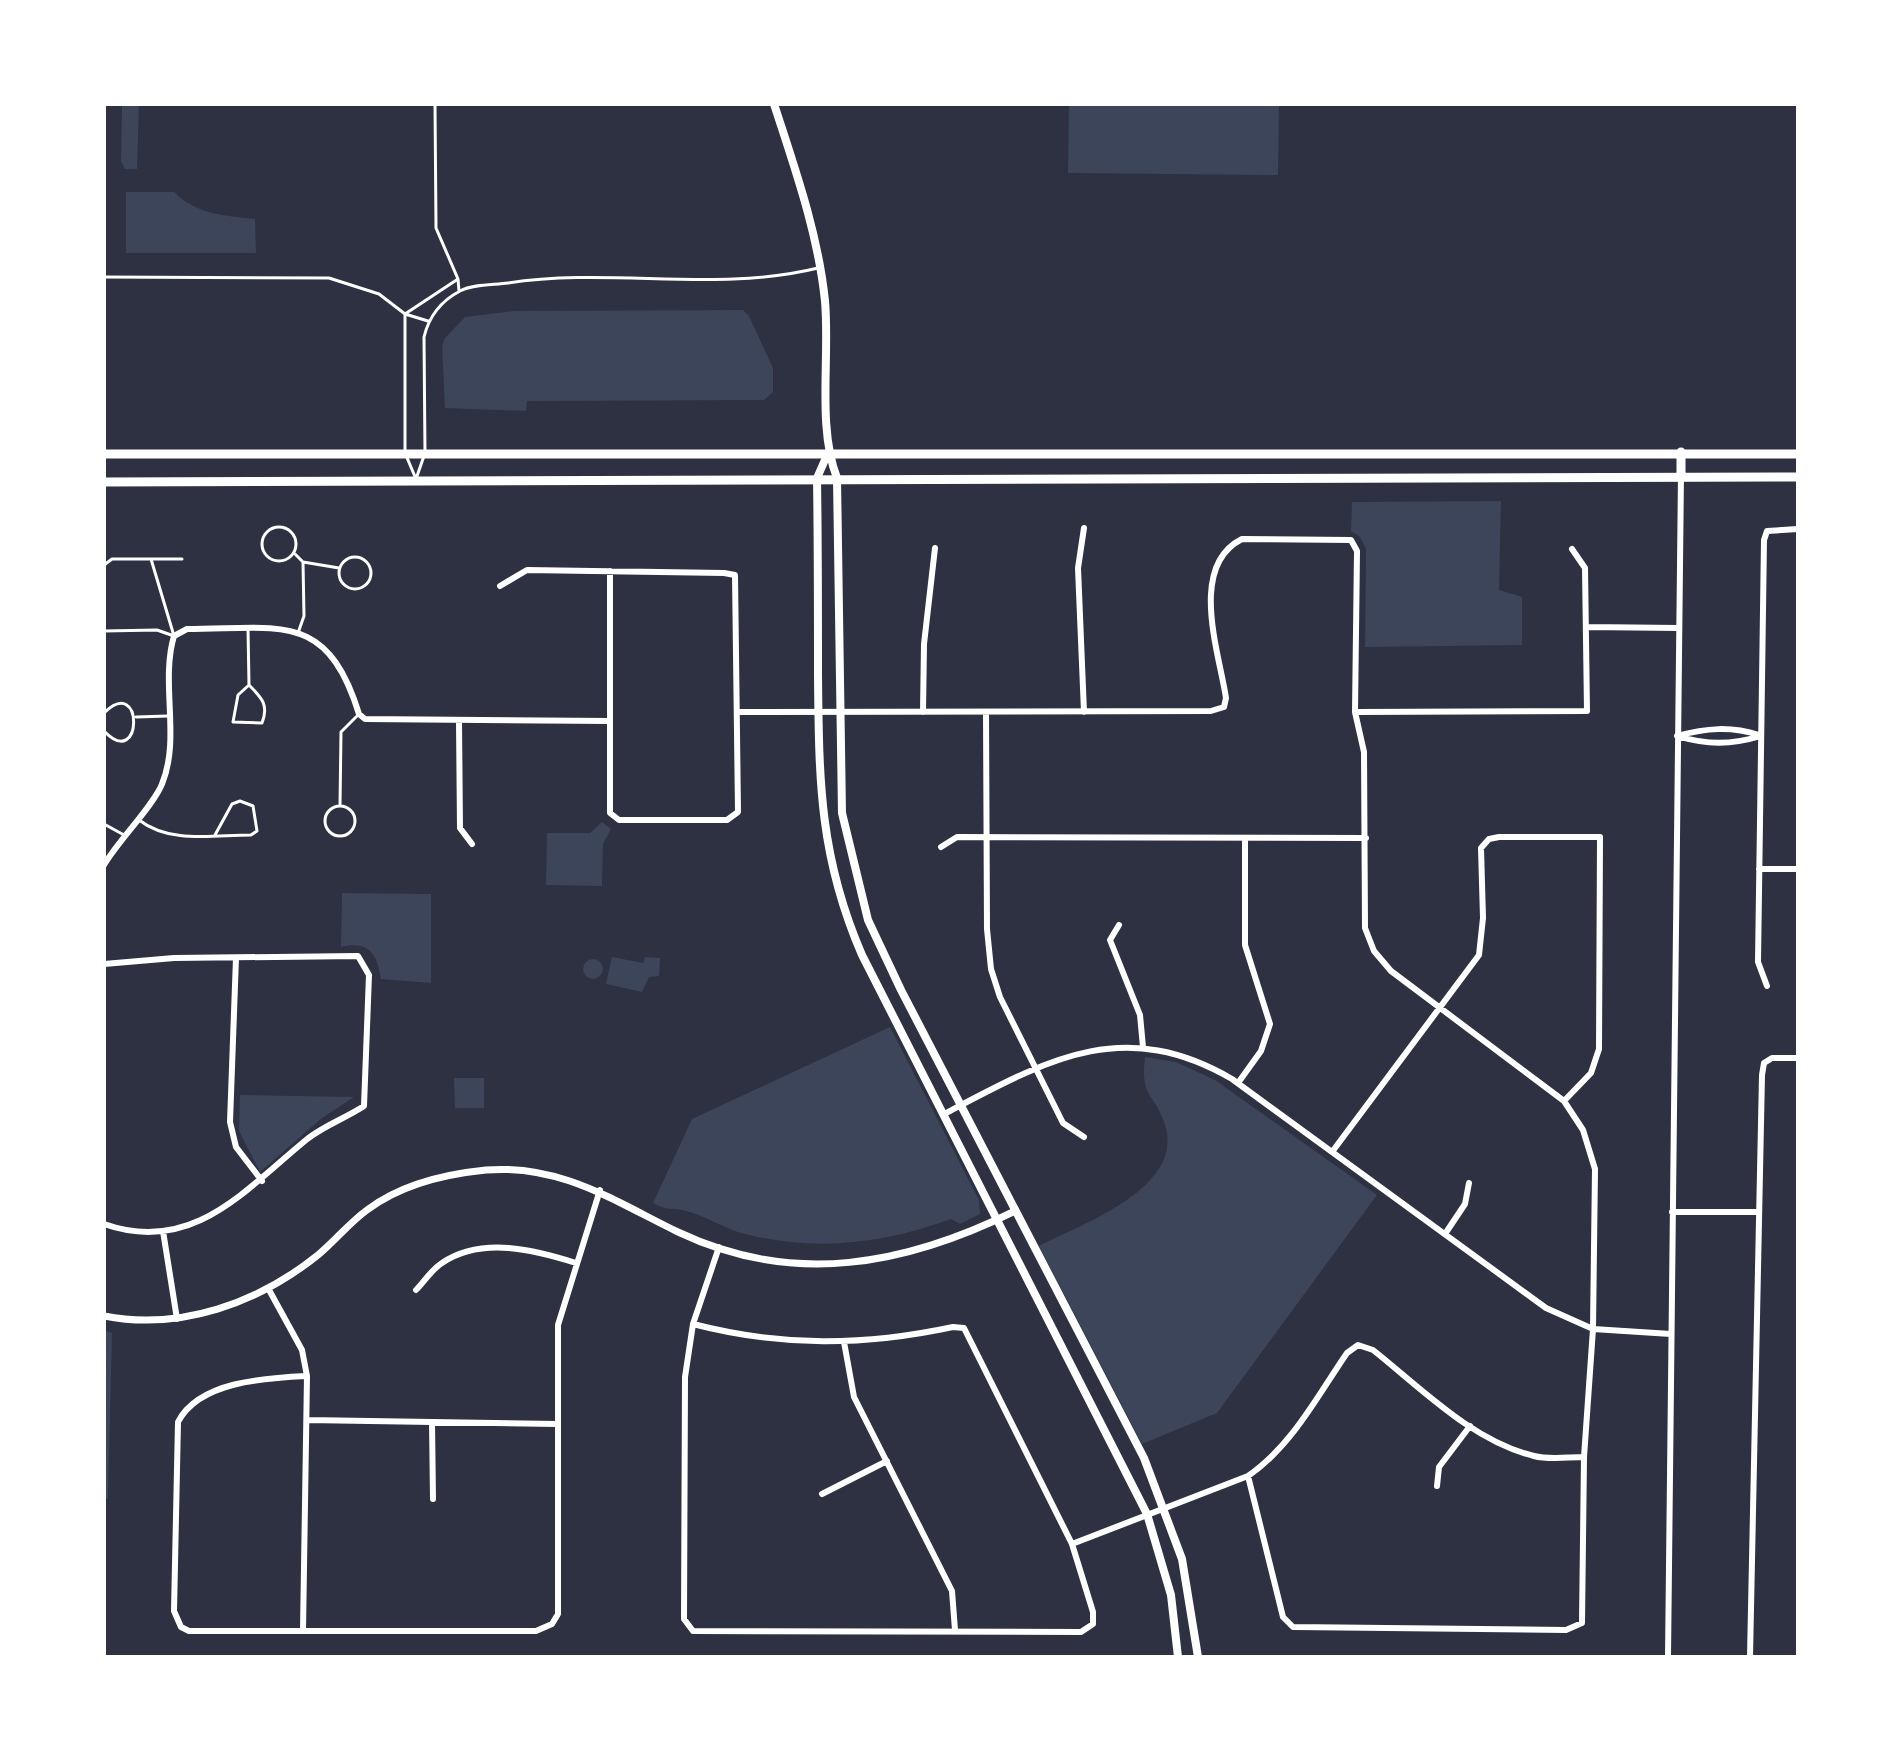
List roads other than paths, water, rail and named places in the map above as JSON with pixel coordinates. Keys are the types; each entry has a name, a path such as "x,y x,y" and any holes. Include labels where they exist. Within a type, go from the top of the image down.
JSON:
{"main road":[{"path":"774,104 821,267 828,351 828,453 837,478 838,712 842,813 868,920 1144,1458 1182,1559 1198,1657"},
{"path":"1681,452 1681,474"},
{"path":"828,453 817,478 819,712 822,817 837,888 862,955 1147,1514 1171,1595 1178,1657"},
{"path":"104,454 1798,454"},
{"path":"104,482 1681,474 1798,477"}],"street":[{"path":"1668,1657 1681,474"},
{"path":"1084,528 1078,592 1084,712"},
{"path":"1767,986 1758,962 1767,531 1798,529"},
{"path":"737,712 1211,711 1224,707 1226,698 1211,594 1218,565 1232,544 1242,539 1351,540 1357,551 1355,712 1364,752 1365,928 1374,951 1391,971 1564,1101 1583,1130 1595,1169 1593,1329 1584,1457 1582,1623 1566,1630 1293,1627 1283,1617 1248,1476"},
{"path":"923,712 924,644 935,548"},
{"path":"1355,712 1587,711 1585,568 1572,549"},
{"path":"500,586 527,570 610,571 735,575 738,812 727,820 619,820 610,813 610,571"},
{"path":"1588,627 1678,628"},
{"path":"104,865 162,785 168,752 169,654 174,636 187,629 279,629 321,642 340,665 359,714 378,722 610,721"},
{"path":"986,712 991,969 1000,997 1063,1123 1084,1137"},
{"path":"459,722 460,828 472,844"},
{"path":"1677,736 1701,729 1738,729 1761,736"},
{"path":"1677,736 1701,743 1737,743 1761,736"},
{"path":"941,847 957,837 1366,838"},
{"path":"1332,1152 1442,1009 1479,955 1483,918 1481,848 1489,839 1600,837 1599,1049 1591,1073 1564,1101"},
{"path":"1238,1083 1261,1051 1270,1024 1245,945 1245,838"},
{"path":"1759,869 1798,869"},
{"path":"1119,925 1110,940 1140,1015 1143,1047"},
{"path":"104,964 358,956 369,975 364,1106 308,1138 262,1181 214,1216 163,1231 124,1231 104,1224"},
{"path":"236,958 230,1122 236,1147 262,1181"},
{"path":"944,1114 1037,1069 1090,1050 1143,1047 1193,1058 1238,1083 1546,1308 1593,1329 1671,1334"},
{"path":"1750,1657 1764,1063 1772,1058 1798,1058"},
{"path":"104,1316 134,1322 177,1319 233,1305 268,1288 317,1256 368,1209 430,1180 468,1172 517,1169 554,1175 600,1190 679,1232 719,1247 782,1261 860,1263 918,1251 1015,1211"},
{"path":"1445,1234 1465,1204 1469,1183"},
{"path":"307,1376 258,1379 200,1398 184,1411 178,1422 174,1611 181,1627 189,1631 536,1631 552,1624 558,1614 558,1325 600,1190"},
{"path":"1672,1212 1759,1212"},
{"path":"163,1231 177,1319"},
{"path":"693,1324 775,1341 844,1342 964,1328 1072,1544 1093,1612 1093,1624 1081,1632 693,1631 684,1619 685,1377 693,1324 719,1247"},
{"path":"416,1290 442,1263 470,1252 530,1249 576,1263"},
{"path":"268,1288 302,1350 307,1376 303,1631"},
{"path":"844,1342 854,1397 952,1591 955,1630"},
{"path":"1072,1544 1248,1476 1283,1446 1347,1353 1358,1345 1373,1350 1470,1426 1501,1446 1537,1457 1584,1457"},
{"path":"307,1420 557,1424"},
{"path":"432,1422 433,1499"},
{"path":"1437,1486 1439,1467 1470,1426"},
{"path":"822,1494 887,1461"}],"lane":[{"path":"435,104 436,228 458,279 459,291"},
{"path":"416,479 425,453 424,337 428,321 437,308 459,291 540,278 766,277 821,267"},
{"path":"104,277 329,278 379,294 405,314 428,321"},
{"path":"405,314 458,279"},
{"path":"405,314 405,453 416,479"},
{"path":"281,527 291,532 296,542 293,553 280,561 269,558 263,549 266,533 281,527"},
{"path":"293,553 303,562 340,568"},
{"path":"361,558 370,570 370,580 357,589 347,587 340,579 340,568 346,560 361,558"},
{"path":"104,565 112,559 182,559"},
{"path":"151,559 174,636"},
{"path":"298,633 304,616 303,562"},
{"path":"248,629 249,685 264,701 266,712 262,723 233,722 238,695 249,685"},
{"path":"104,631 157,630 174,636"},
{"path":"104,713 119,705 130,709 135,717 134,730 126,737 116,739 104,731"},
{"path":"340,806 341,732 359,714"},
{"path":"135,717 168,716"},
{"path":"136,818 155,833 215,835 251,835 257,831 253,806 240,801 232,804 215,835"},
{"path":"340,806 352,813 355,822 348,834 338,837 326,828 324,818 330,809 340,806"},
{"path":"104,824 124,835"}]}
